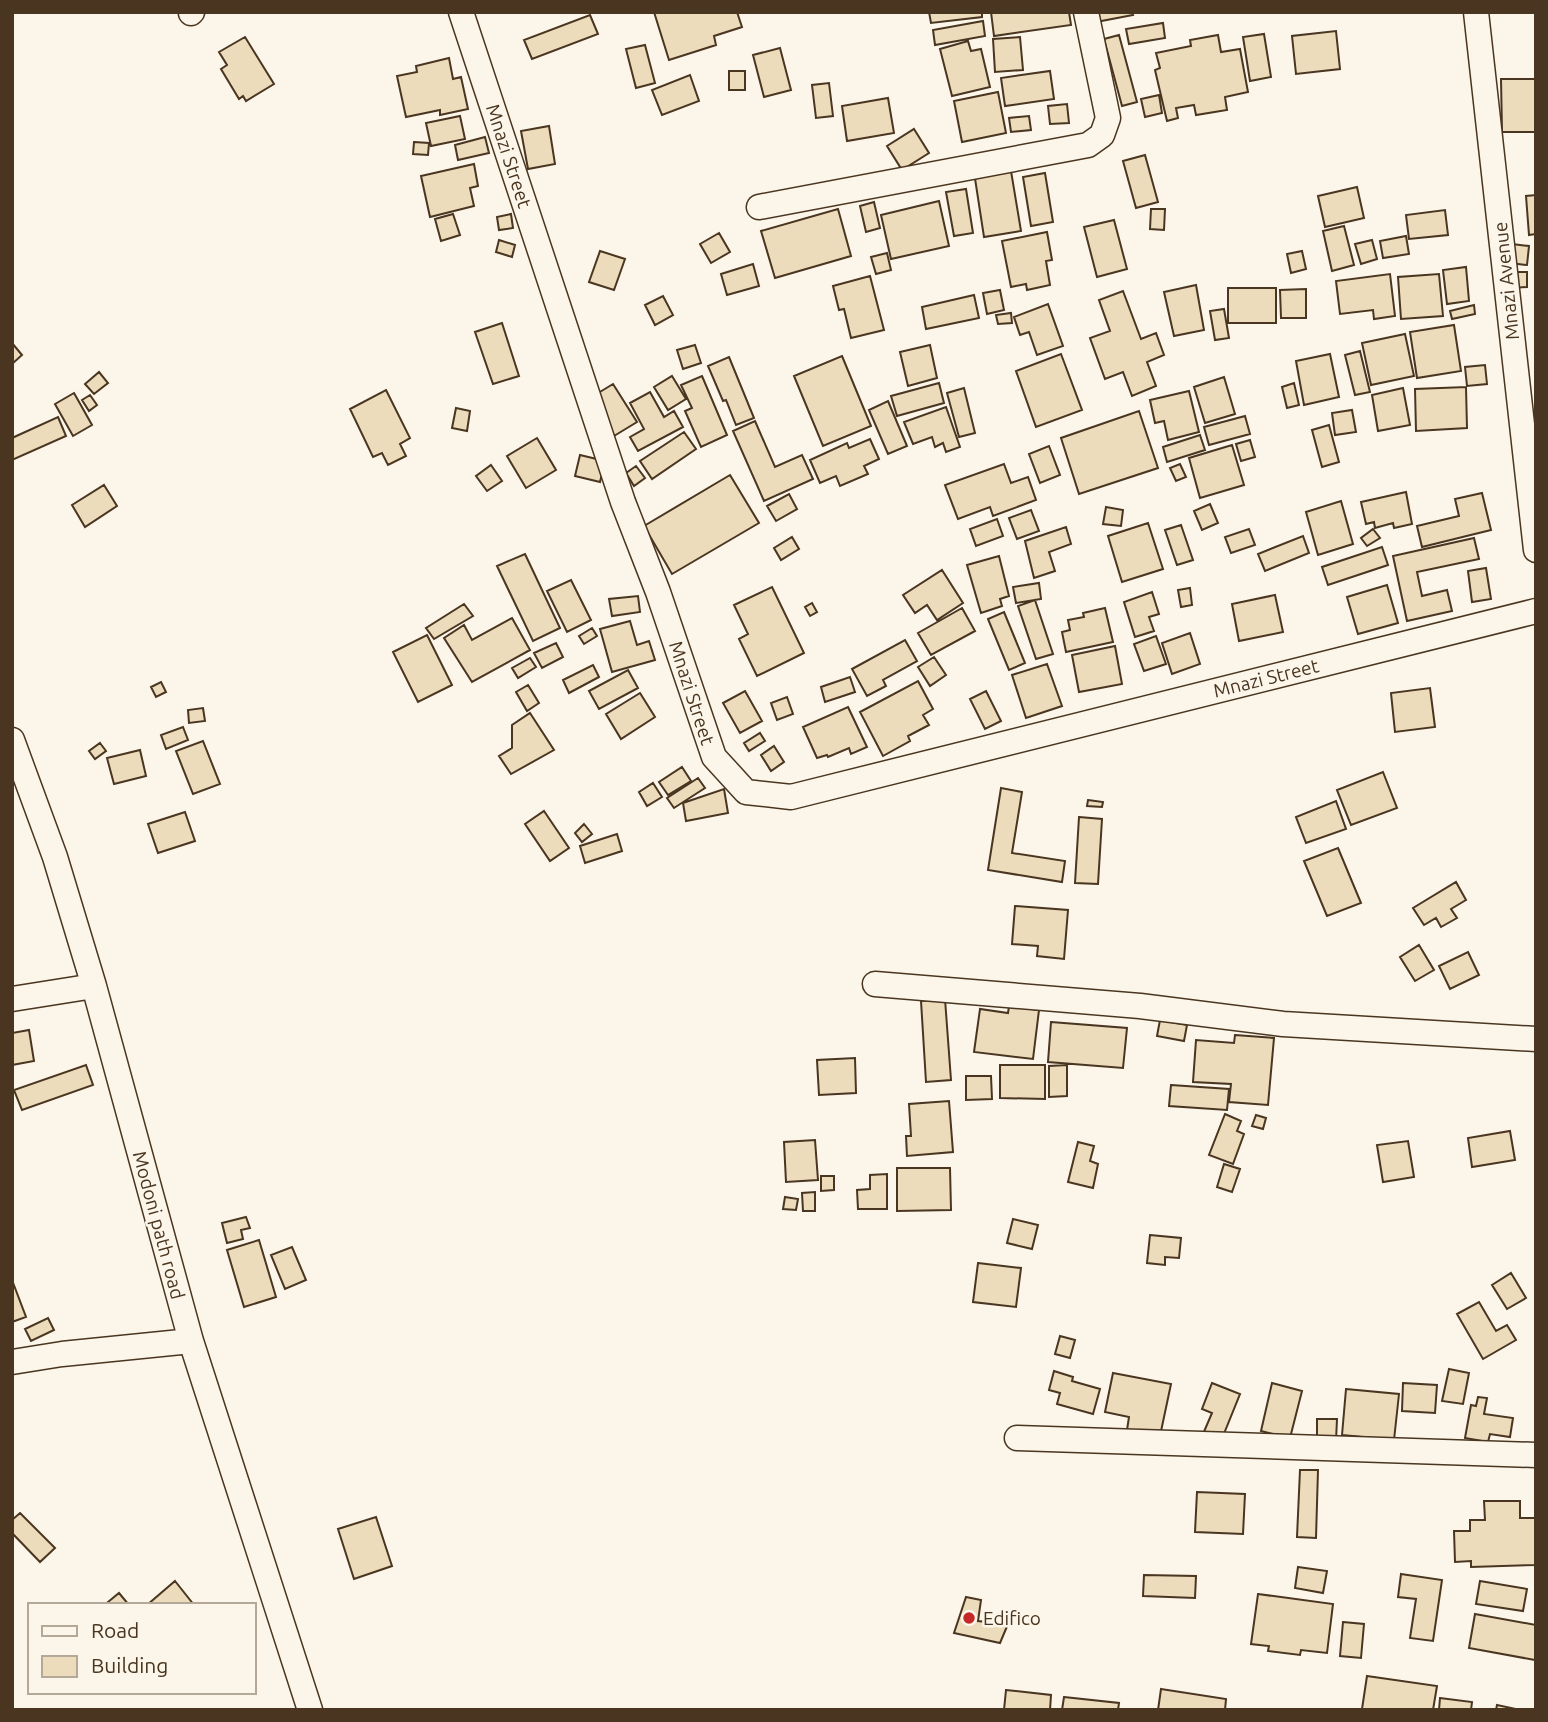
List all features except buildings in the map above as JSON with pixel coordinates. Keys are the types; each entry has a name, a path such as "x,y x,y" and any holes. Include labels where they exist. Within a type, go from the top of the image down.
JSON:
{"street":[{"name":"Mnazi Street","path":"461,12 619,489 658,592 714,757 746,792 791,797 1536,611"},
{"path":"759,207 1088,145 1102,135 1108,118 1086,12"},
{"name":"Mnazi Avenue","path":"1476,12 1536,550"},
{"name":"Modoni path road","path":"12,740 55,857 191,1341 310,1710"},
{"path":"875,984 1140,1006 1283,1024 1536,1039"},
{"path":"12,999 93,986"},
{"path":"12,1362 62,1354 191,1341"},
{"path":"1017,1438 1536,1455"}],"place":[{"name":"Edifico","path":"969,1618"}]}
